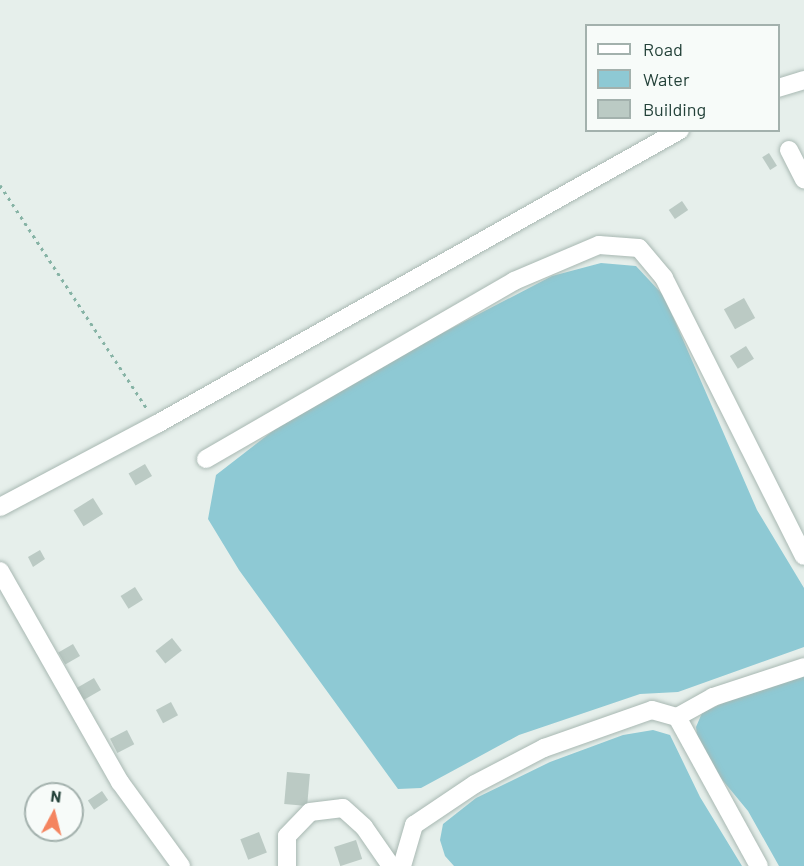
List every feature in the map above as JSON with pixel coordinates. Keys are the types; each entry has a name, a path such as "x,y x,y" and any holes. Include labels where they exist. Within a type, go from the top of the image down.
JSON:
{"street":[{"path":"780,87 804,80"},
{"path":"0,507 157,424 676,132"},
{"path":"789,150 804,179"},
{"path":"206,459 514,281 598,245 639,248 663,278 804,556"},
{"path":"0,571 120,782 181,866"},
{"path":"676,717 713,697 804,667"},
{"path":"402,866 414,825 475,784 544,748 652,710 676,717 759,866"},
{"path":"287,866 287,836 310,812 343,808 364,827 391,866"}],"path":[{"path":"0,185 157,424"}],"water":[{"path":"601,263 636,266 664,296 757,510 804,588 804,647 678,692 640,694 519,735 421,788 398,789 239,570 208,519 216,475 291,417 429,340 552,276"},
{"path":"804,676 804,866 779,866 748,811 710,765 698,744 696,727 702,713 744,693"},
{"path":"653,730 670,735 700,797 742,866 454,866 445,856 440,840 443,824 476,798 550,762 623,735"}],"building":[{"path":"769,153 777,166 770,170 762,157"},
{"path":"682,201 688,210 675,219 669,210"},
{"path":"744,298 755,318 735,329 724,309"},
{"path":"746,346 754,359 738,369 730,356"},
{"path":"145,464 152,476 136,486 129,474"},
{"path":"93,498 103,514 84,526 73,510"},
{"path":"40,550 45,559 33,567 28,557"},
{"path":"135,587 143,600 129,609 121,596"},
{"path":"172,638 182,651 165,664 155,651"},
{"path":"73,644 80,656 65,665 58,652"},
{"path":"94,678 101,690 82,701 75,689"},
{"path":"171,702 178,715 163,723 156,710"},
{"path":"127,730 134,744 117,753 110,739"},
{"path":"287,772 310,774 307,806 284,804"},
{"path":"102,791 108,800 94,810 88,801"},
{"path":"259,832 267,853 248,860 240,839"},
{"path":"356,840 362,859 340,866 334,847"}]}
